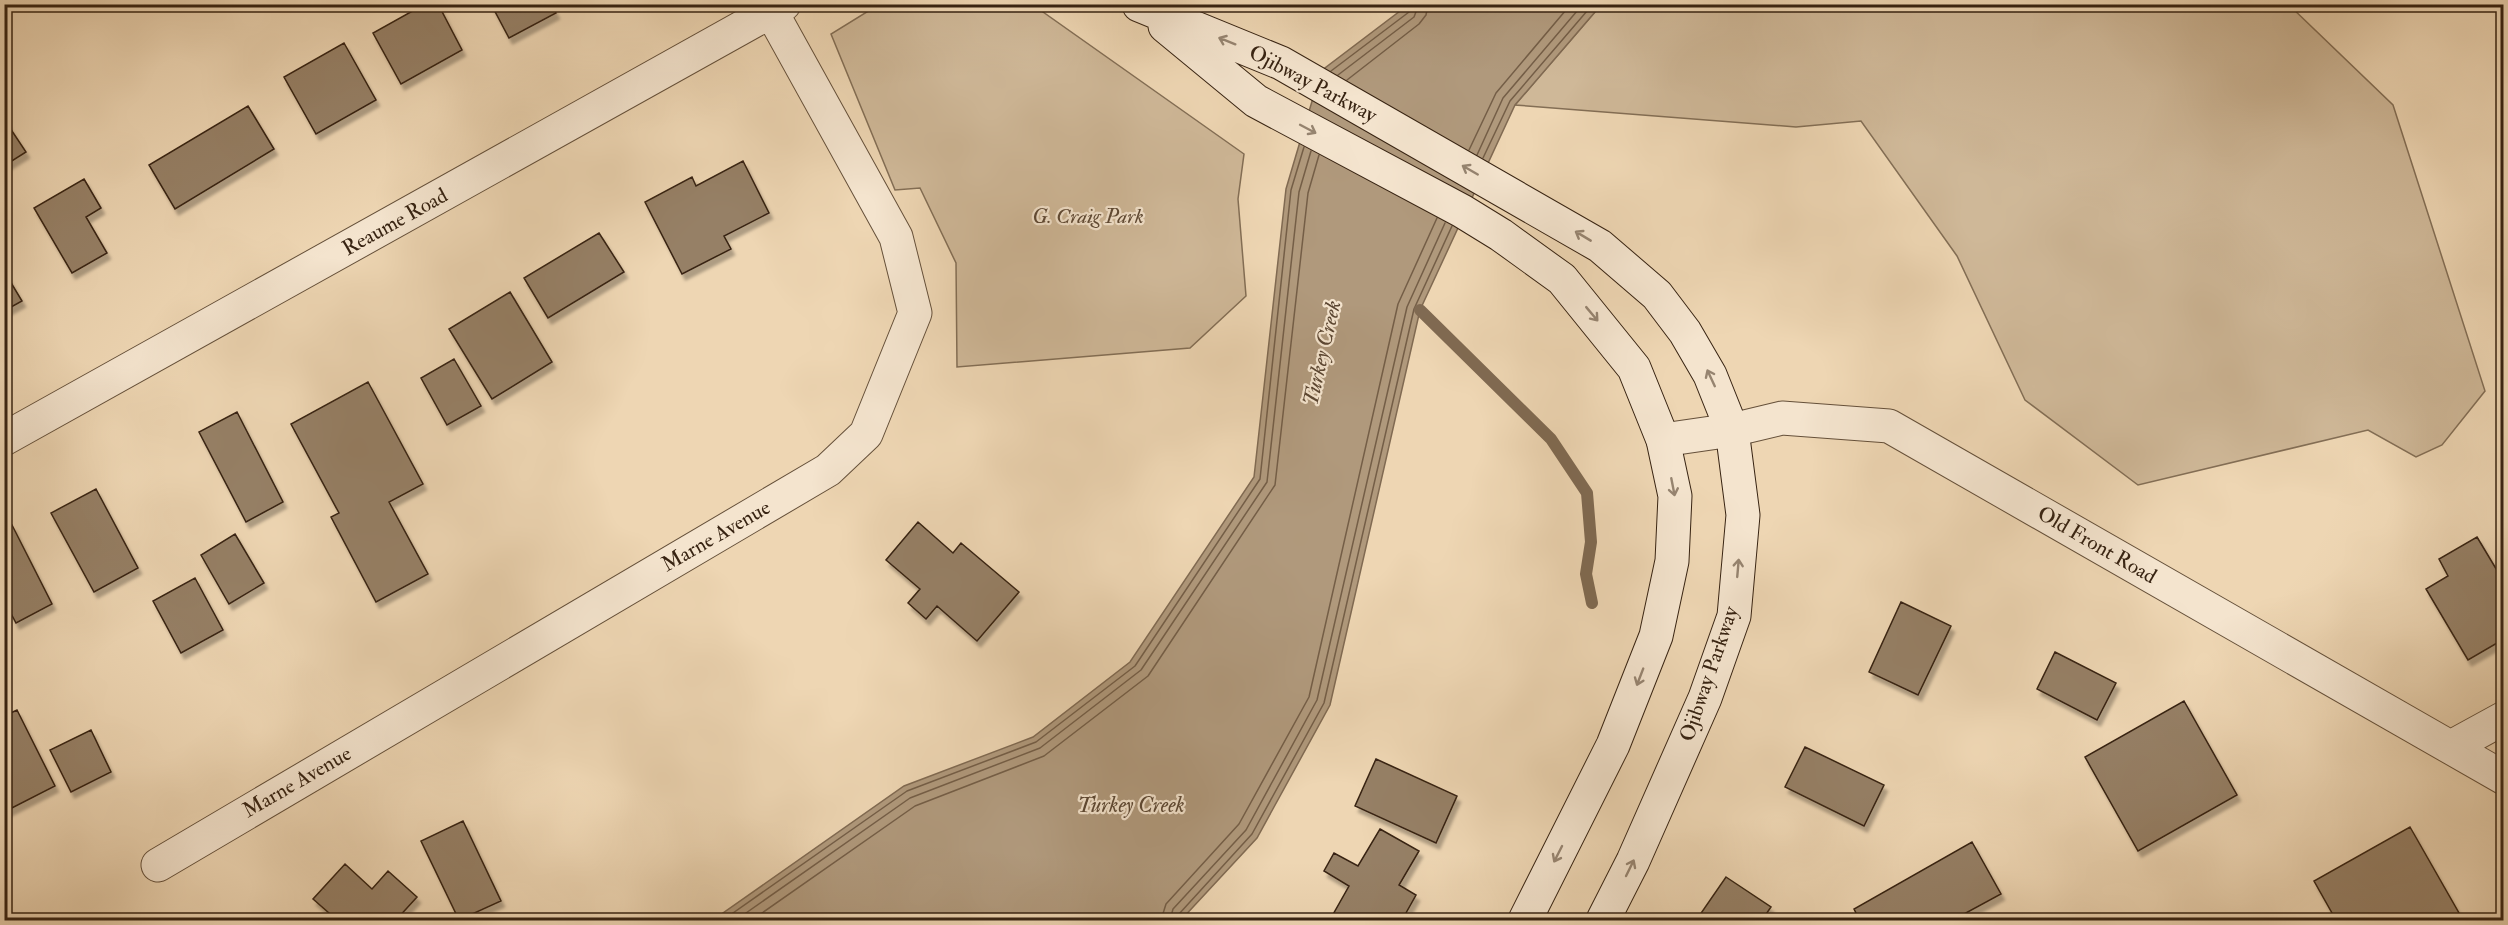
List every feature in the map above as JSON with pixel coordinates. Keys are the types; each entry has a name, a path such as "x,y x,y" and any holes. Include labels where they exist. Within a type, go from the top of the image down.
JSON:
{"street":[{"name":"Ojibway Parkway","path":"1138,5 1281,63 1600,246 1657,295 1685,332 1710,375 1732,430 1743,515 1734,616 1705,698 1633,861 1603,921"},
{"name":"Ojibway Parkway","path":"1138,5 1256,101 1462,211 1501,235 1562,279 1634,368 1663,440 1675,496 1671,561 1656,636 1613,745 1525,921"},
{"name":"Reaume Road","path":"4,439 778,9"},
{"name":"Marne Avenue","path":"158,865 828,470 866,434 915,314 896,237 778,9"},
{"name":"Old Front Road","path":"1663,440 1732,430 1782,418 1889,426 2504,778"},
{"path":"2451,747 2504,718"}],"green space":[{"name":"G. Craig Park","path":"878,5 1033,5 1244,154 1238,199 1246,296 1190,348 957,367 956,263 920,188 895,190 831,34"},
{"path":"1601,5 2289,5 2393,105 2485,391 2442,445 2416,457 2368,430 2138,485 2025,400 1957,256 1861,121 1796,127 1515,105"}],"water":[{"name":"Turkey Creek","path":"1408,5 1601,5 1515,105 1420,310 1330,705 1257,838 1181,920 713,920 904,786 1033,737 1130,662 1254,477 1286,189 1321,71"}],"building":[{"path":"425,4 438,4 462,50 401,84 373,33"},
{"path":"491,4 551,4 556,13 509,38"},
{"path":"344,43 376,100 316,134 284,77"},
{"path":"248,106 274,149 175,209 149,165"},
{"path":"4,119 26,152 4,166"},
{"path":"743,161 769,213 724,236 731,249 682,274 645,202 692,177 696,186"},
{"path":"84,179 101,208 86,217 107,253 72,273 34,208"},
{"path":"599,233 624,272 548,318 524,278"},
{"path":"4,271 22,301 4,311"},
{"path":"510,292 552,362 492,399 449,329"},
{"path":"454,359 481,406 447,425 421,378"},
{"path":"368,382 423,484 389,502 428,574 376,602 331,517 339,513 291,424"},
{"path":"237,412 283,502 246,522 199,432"},
{"path":"96,489 138,568 94,592 51,513"},
{"path":"918,522 953,553 961,543 1019,592 977,641 937,606 926,619 908,603 920,589 886,560"},
{"path":"12,525 52,604 16,623 8,608 4,610 4,529"},
{"path":"235,534 264,583 229,604 201,555"},
{"path":"2477,537 2504,582 2504,639 2468,660 2426,589 2448,576 2439,559"},
{"path":"195,578 223,630 181,653 153,601"},
{"path":"1901,602 1951,626 1918,695 1869,672"},
{"path":"2055,652 2116,683 2097,720 2037,689"},
{"path":"2184,701 2237,795 2138,851 2085,757"},
{"path":"17,710 55,786 4,812 4,716"},
{"path":"91,730 111,772 71,792 50,750"},
{"path":"1805,747 1884,785 1864,826 1785,787"},
{"path":"1376,759 1457,796 1436,843 1355,806"},
{"path":"463,821 501,901 459,920 421,841"},
{"path":"2410,827 2463,920 2336,920 2314,881"},
{"path":"1380,829 1419,851 1399,885 1416,895 1402,920 1335,920 1331,918 1349,886 1324,871 1334,853 1358,866"},
{"path":"1972,842 2001,894 1953,920 1852,920 1858,917 1854,909"},
{"path":"345,864 372,889 388,871 417,897 396,920 337,920 313,899"},
{"path":"1726,877 1771,907 1762,920 1697,919"}],"waterway":[{"path":"1420,310 1551,439 1587,493 1591,542 1586,574 1592,603"}]}
